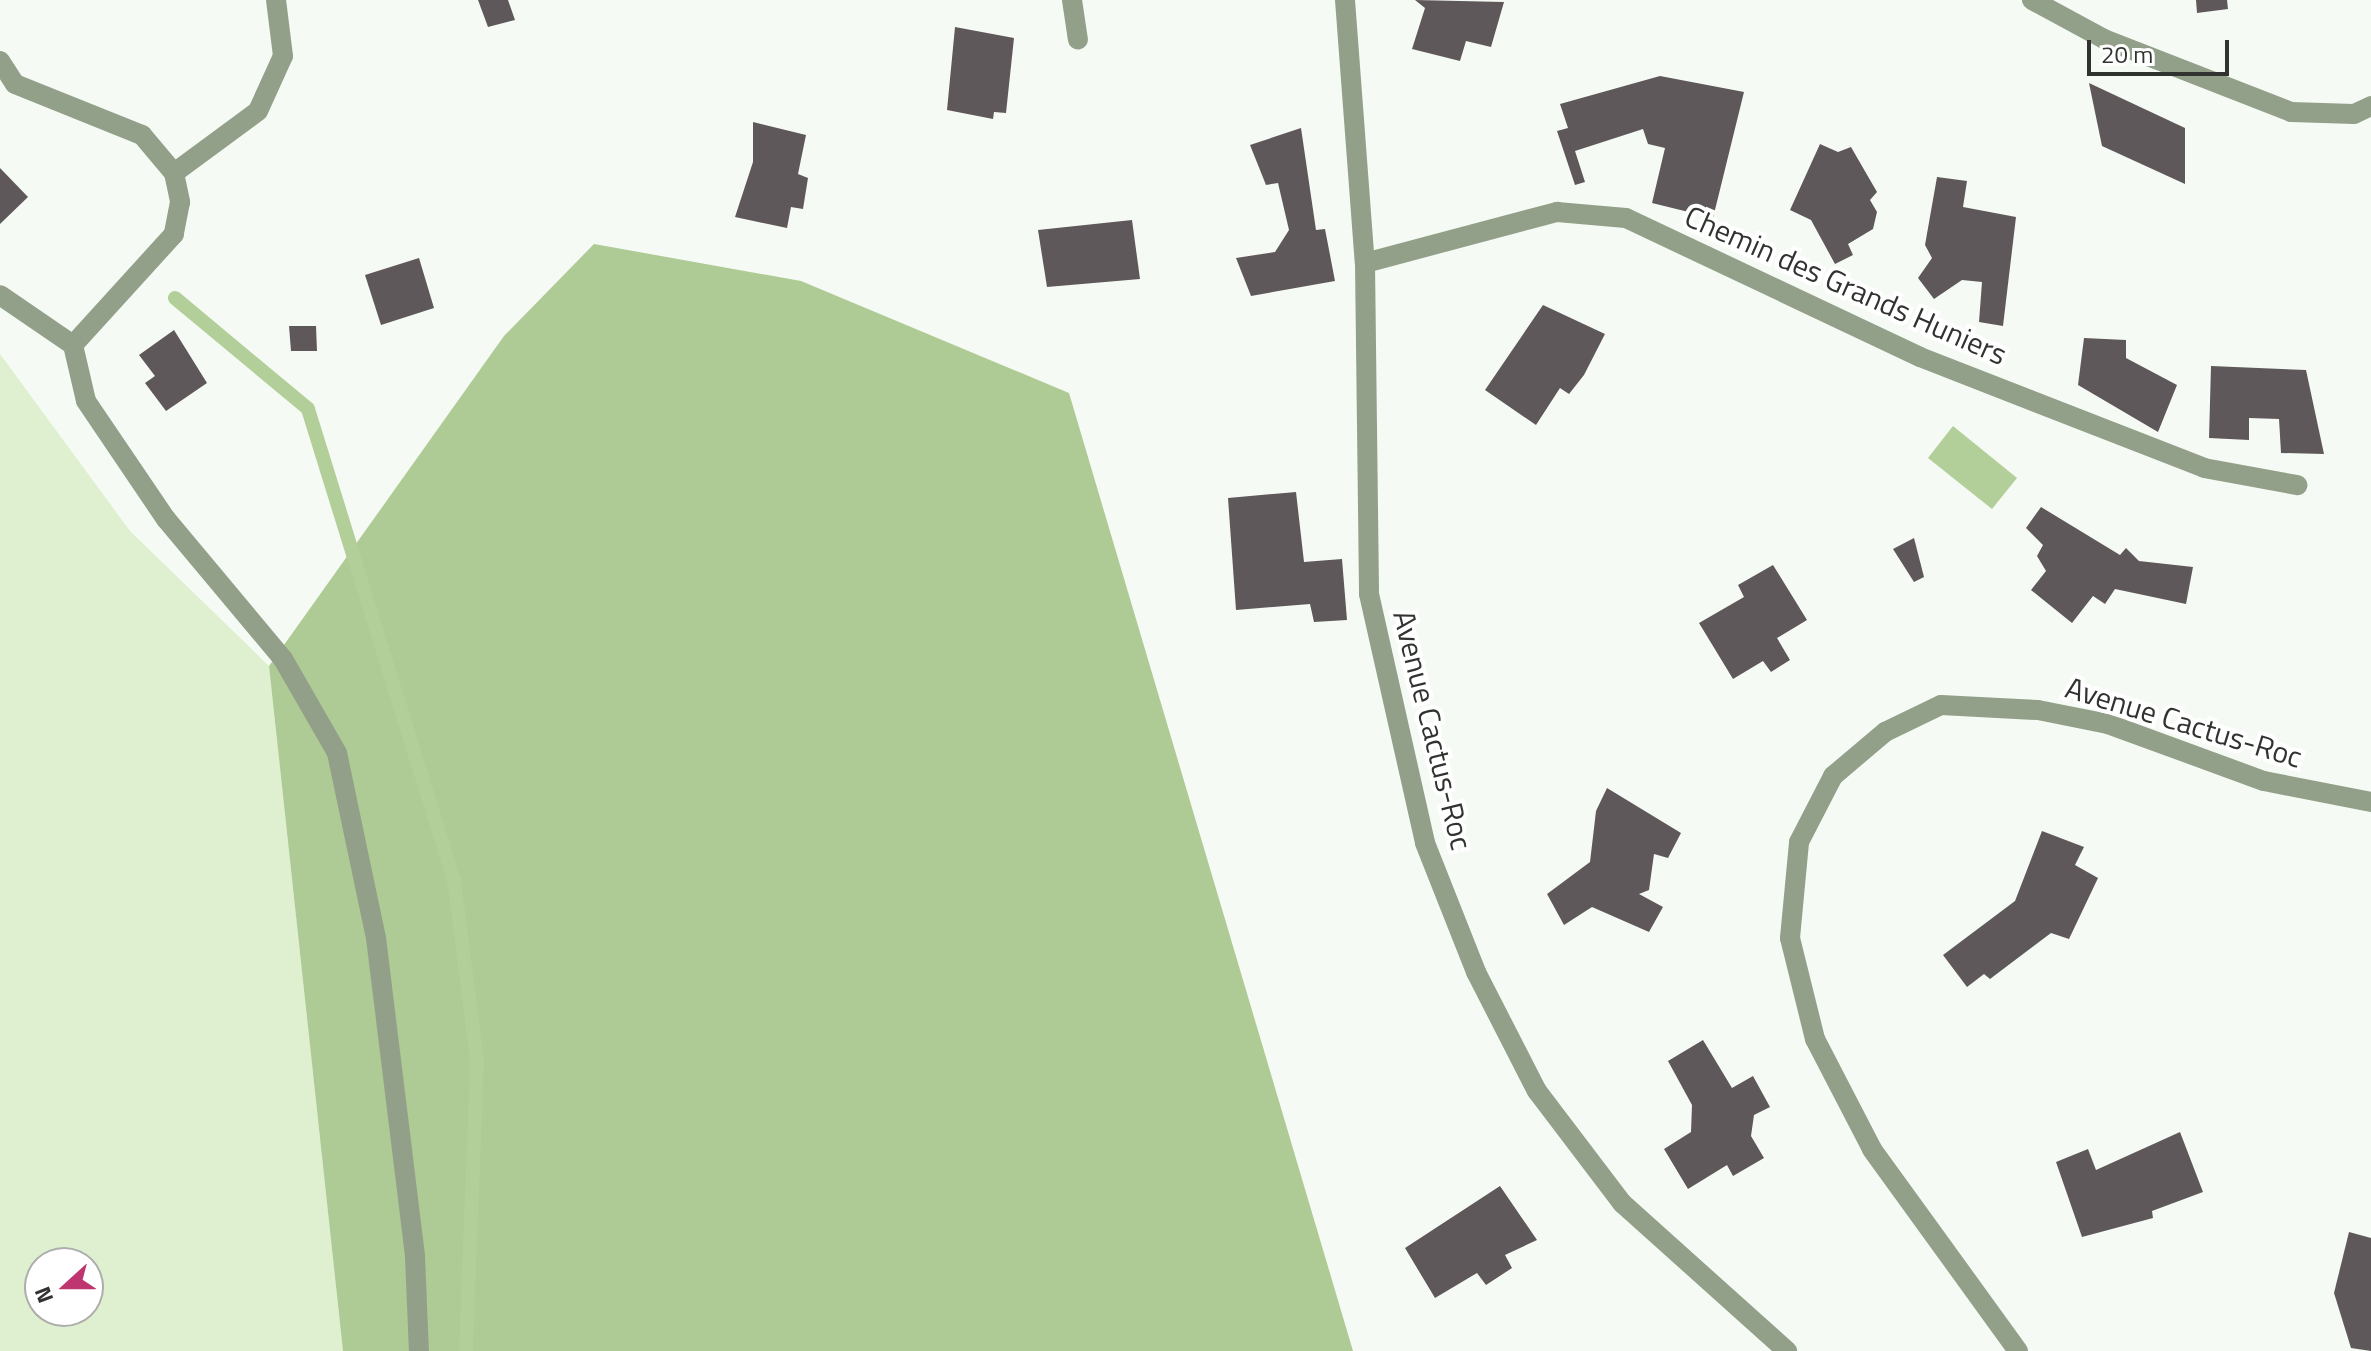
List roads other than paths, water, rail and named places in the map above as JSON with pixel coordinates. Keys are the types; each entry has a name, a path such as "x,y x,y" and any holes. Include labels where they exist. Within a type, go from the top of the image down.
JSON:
{"street":[{"path":"174,173 258,111 283,56 276,0"},
{"path":"1072,0 1078,40"},
{"name":"Avenue Cactus-Roc","path":"1345,0 1365,263 1369,594 1425,843 1476,972 1537,1091 1622,1203 1787,1351"},
{"path":"2032,0 2104,39 2291,112 2354,114 2371,106"},
{"path":"0,61 15,84 142,135 174,173 180,202 174,234 73,345"},
{"name":"Chemin des Grands Huniers","path":"1365,263 1557,212 1626,218 1920,357 2204,468 2297,485"},
{"path":"0,295 73,345 86,401 166,519 283,659 337,753 376,938 415,1257 419,1351"},
{"name":"Avenue Cactus-Roc","path":"2018,1351 1872,1149 1815,1039 1790,938 1799,842 1833,776 1885,732 1941,705 1997,708 2108,724 2264,781 2371,802"}],"waterway":[{"path":"175,298 308,409 454,880 477,1061 466,1351"}]}
